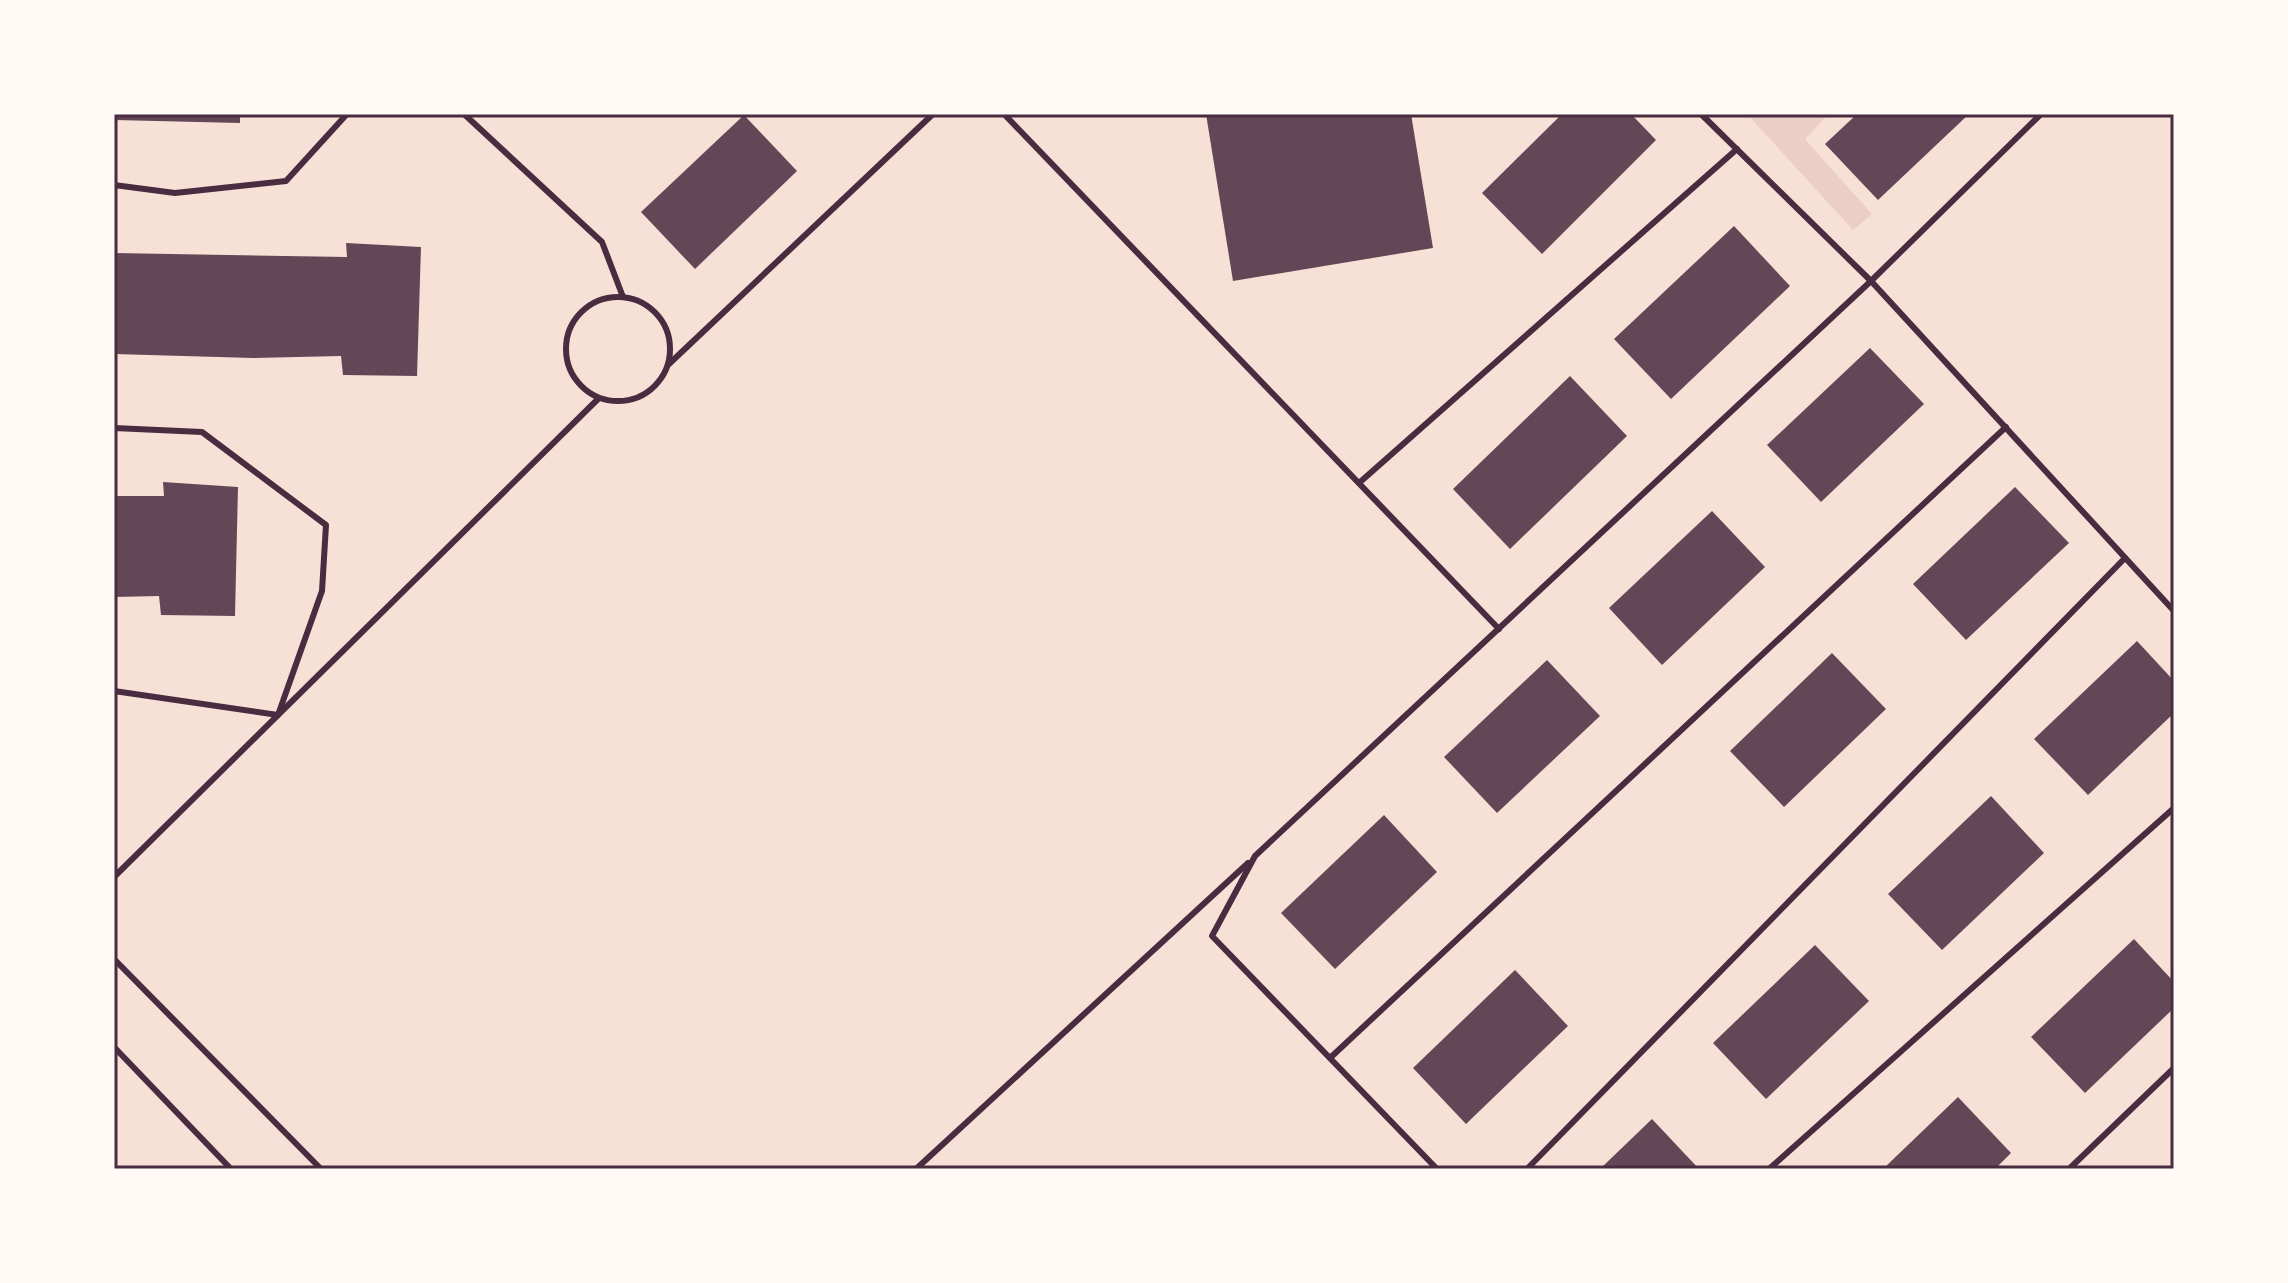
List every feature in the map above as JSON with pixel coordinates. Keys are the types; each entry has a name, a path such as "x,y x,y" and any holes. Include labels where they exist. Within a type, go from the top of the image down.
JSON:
{"lane":[{"path":"114,185 175,193 286,181 347,114"},
{"path":"464,114 602,242 623,297"},
{"path":"669,364 668,333 662,319 638,301 623,297 607,298 591,304 578,315 569,329 565,345 567,361 573,377 584,390 598,399 615,402 633,400 649,392 661,380 669,364 933,114"},
{"path":"1004,114 1499,629"},
{"path":"1701,114 1871,281 2174,611"},
{"path":"916,1169 1871,281 2041,114"},
{"path":"1359,483 1737,149"},
{"path":"114,877 598,399"},
{"path":"1330,1058 2006,427"},
{"path":"114,428 202,432 326,525 322,591 278,715"},
{"path":"1527,1169 2125,558"},
{"path":"114,691 278,715"},
{"path":"1769,1169 2174,808"},
{"path":"1257,855 1212,936 1437,1169"},
{"path":"114,959 321,1169"},
{"path":"114,1047 231,1169"},
{"path":"2069,1169 2174,1068"}],"shaded area":[{"path":"1747,114 1829,114 1805,139 1872,214 1853,230"}],"building":[{"path":"114,114 240,114 240,123 114,120"},
{"path":"1206,114 1411,114 1433,248 1233,281"},
{"path":"1562,114 1631,114 1656,140 1542,254 1482,193"},
{"path":"1857,114 1969,114 1878,200 1825,144"},
{"path":"744,115 797,171 695,269 641,212"},
{"path":"1734,226 1790,286 1671,399 1614,339"},
{"path":"346,243 421,247 417,376 343,375 341,356 253,358 114,354 114,253 347,257"},
{"path":"1870,348 1924,404 1821,502 1767,445"},
{"path":"1570,376 1627,436 1510,549 1453,489"},
{"path":"163,482 238,487 235,616 161,615 159,596 114,597 114,496 164,496"},
{"path":"2015,487 2069,543 1966,640 1913,584"},
{"path":"1712,511 1765,567 1662,665 1609,608"},
{"path":"2137,641 2174,681 2174,713 2088,795 2034,739"},
{"path":"1832,653 1886,709 1784,807 1730,751"},
{"path":"1547,660 1600,716 1497,813 1444,757"},
{"path":"1991,796 2044,853 1942,950 1888,894"},
{"path":"1384,815 1437,872 1335,969 1281,913"},
{"path":"2134,939 2174,982 2174,1008 2085,1093 2031,1037"},
{"path":"1815,945 1869,1001 1766,1099 1713,1043"},
{"path":"1515,970 1568,1026 1466,1124 1413,1068"},
{"path":"1958,1097 2011,1153 1995,1169 1883,1169"},
{"path":"1652,1119 1699,1169 1600,1169"}]}
